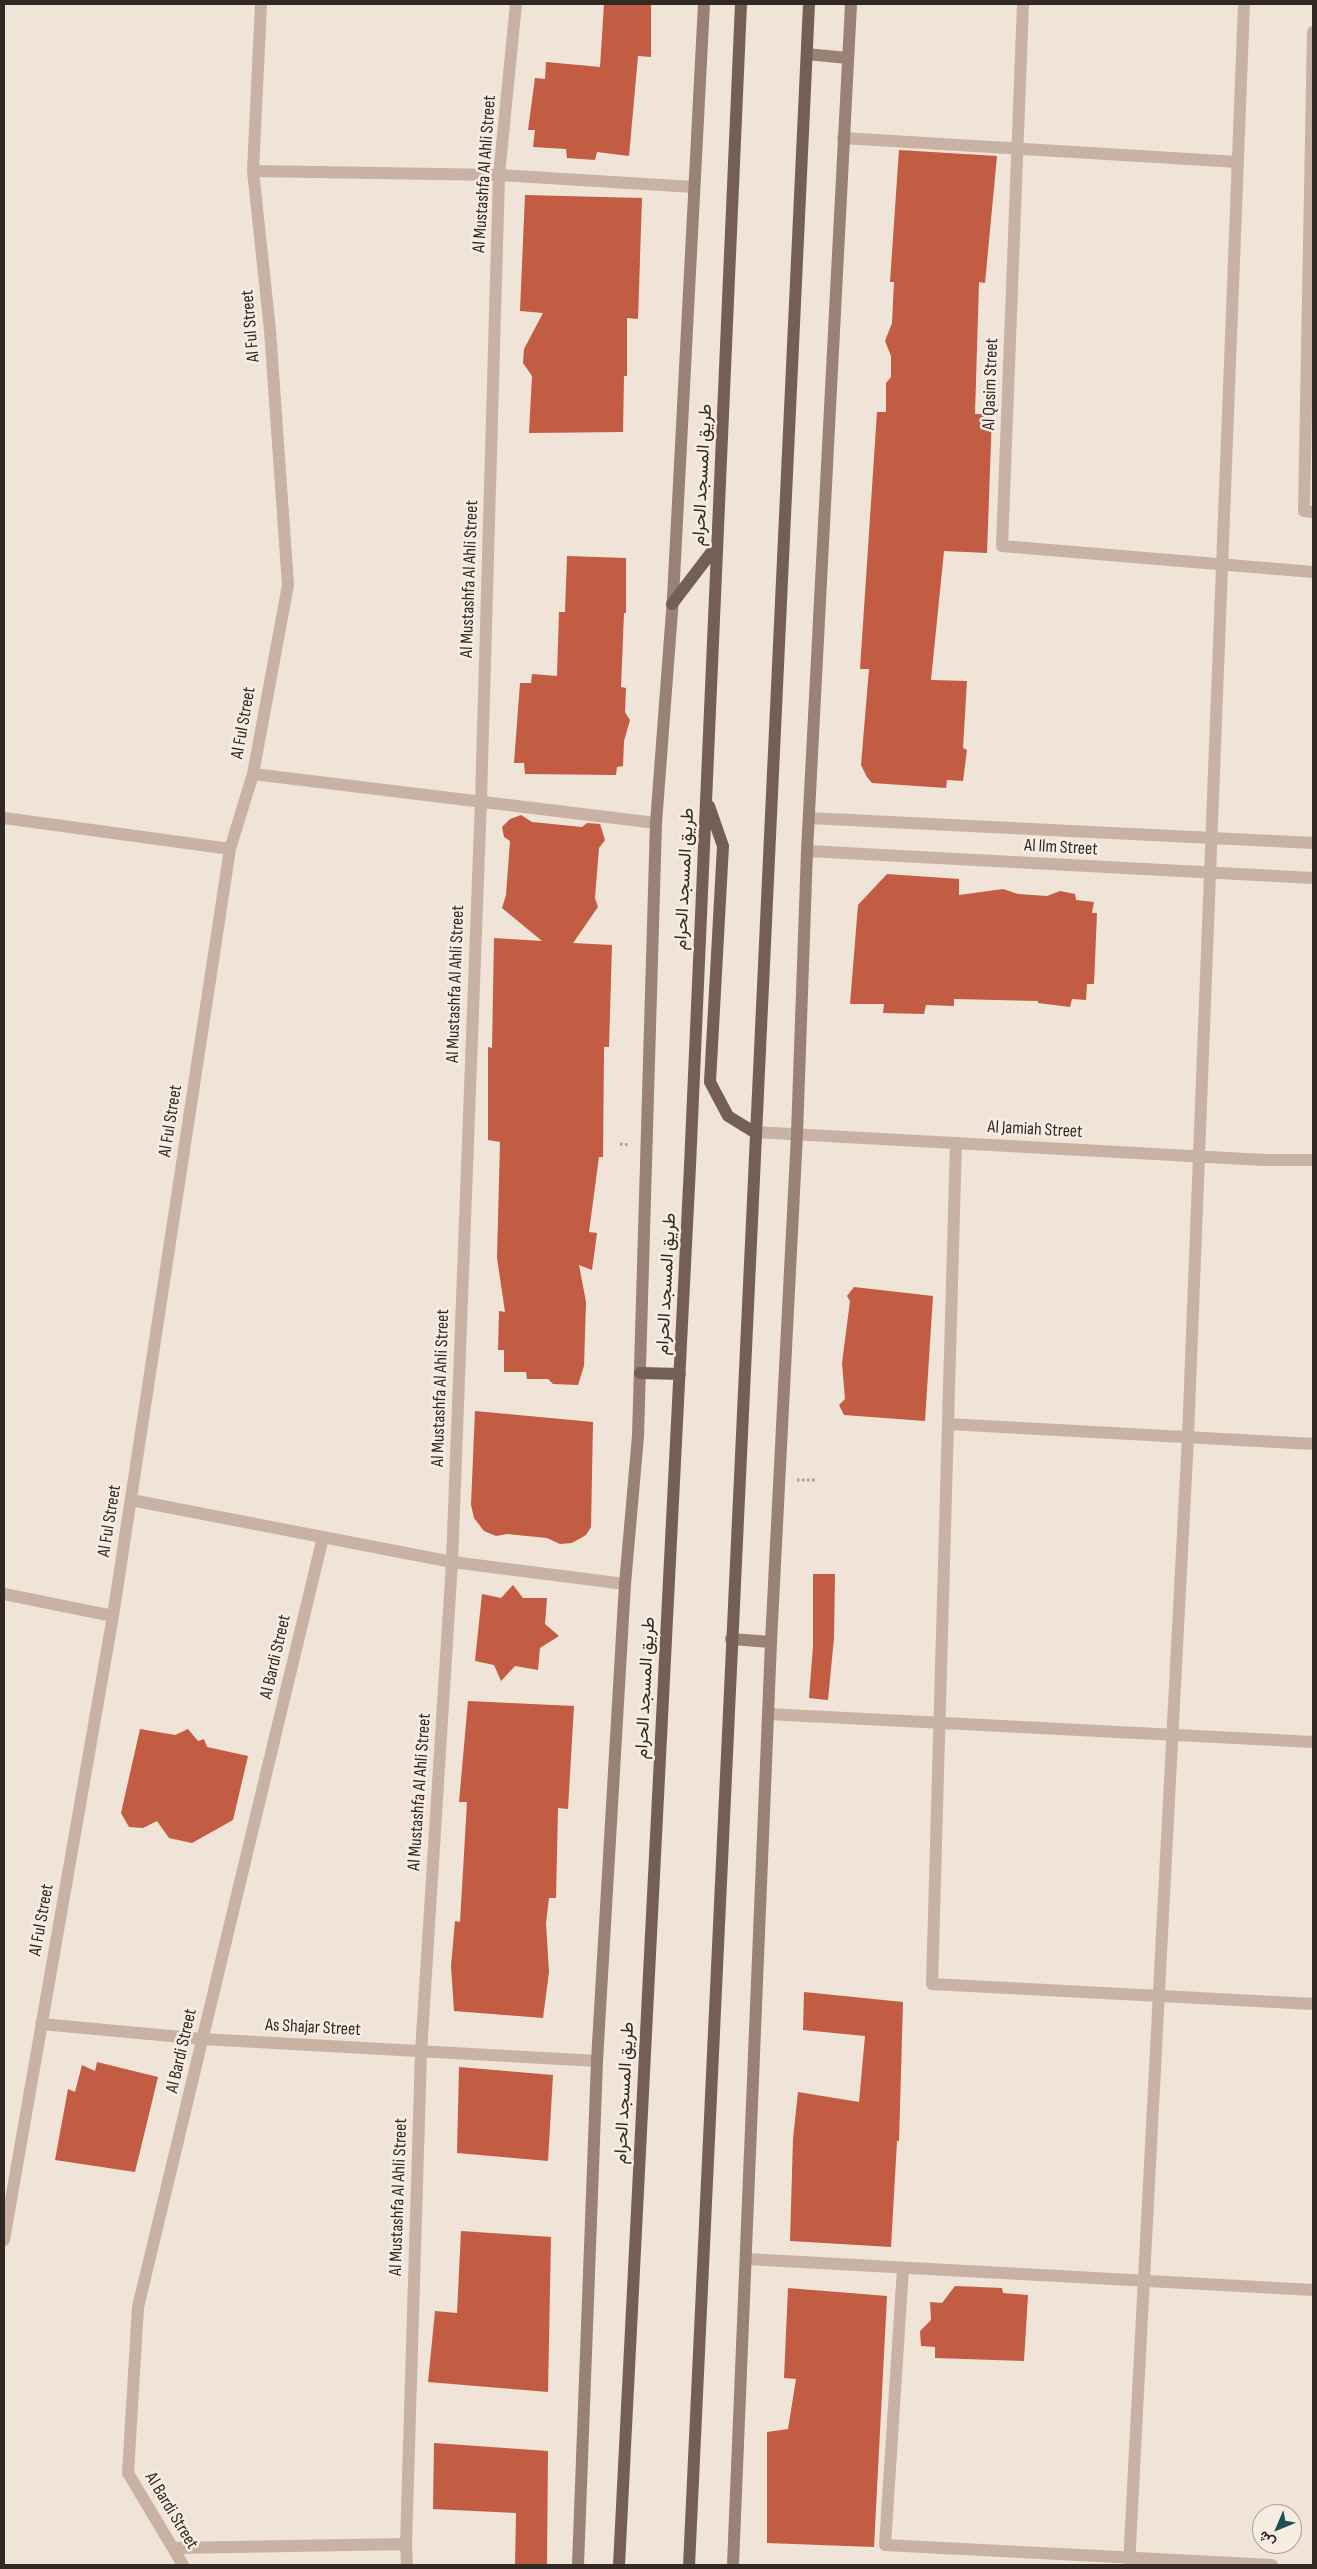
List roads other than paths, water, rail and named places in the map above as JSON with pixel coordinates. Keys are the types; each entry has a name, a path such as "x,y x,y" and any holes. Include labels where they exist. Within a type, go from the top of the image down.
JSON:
{"main road":[{"name":"طريق المسجد الحرام","path":"619,2565 680,1374 741,4"},
{"path":"689,2565 754,1132 809,4"},
{"path":"672,604 717,544"},
{"path":"706,799 723,846 710,1082 728,1116 754,1132"},
{"path":"640,1373 680,1374"}],"street":[{"name":"Al Ful Street","path":"4,2240 131,1500 230,849 253,774 288,585 270,330 253,170 261,4"},
{"name":"Al Mustashfa Al Ahli Street","path":"407,2565 406,2544 421,2052 452,1562 481,800 499,176 516,4"},
{"path":"578,2565 597,2061 625,1584 638,1436 656,823 672,604 704,4"},
{"path":"734,2565 771,1642 797,1134 807,851 851,4"},
{"name":"Al Qasim Street","path":"1023,4 1002,546 1221,565"},
{"path":"1129,2562 1188,1437 1244,4"},
{"path":"1313,32 1304,511 1313,512"},
{"path":"807,54 847,58"},
{"path":"843,138 1238,162"},
{"path":"253,170 499,176 694,187"},
{"path":"1221,565 1313,572"},
{"path":"253,774 481,800 656,823"},
{"path":"4,818 230,849"},
{"name":"Al Ilm Street","path":"809,818 1313,843"},
{"name":"Al Ilm Street","path":"807,851 1209,874 1313,878"},
{"name":"Al Jamiah Street","path":"754,1132 1198,1156 1313,1160"},
{"path":"956,1143 932,1984 1313,2004"},
{"path":"948,1424 1313,1444"},
{"path":"131,1500 452,1562 625,1584"},
{"name":"Al Bardi Street","path":"183,2565 175,2548 128,2474 138,2308 323,1538"},
{"path":"4,1594 112,1616"},
{"path":"731,1639 771,1642"},
{"path":"768,1714 1313,1742"},
{"name":"As Shajar Street","path":"42,2024 203,2039 597,2061"},
{"path":"746,2259 1313,2290"},
{"path":"903,2268 885,2546 1129,2562 1272,2565"},
{"path":"175,2548 406,2544"}]}
